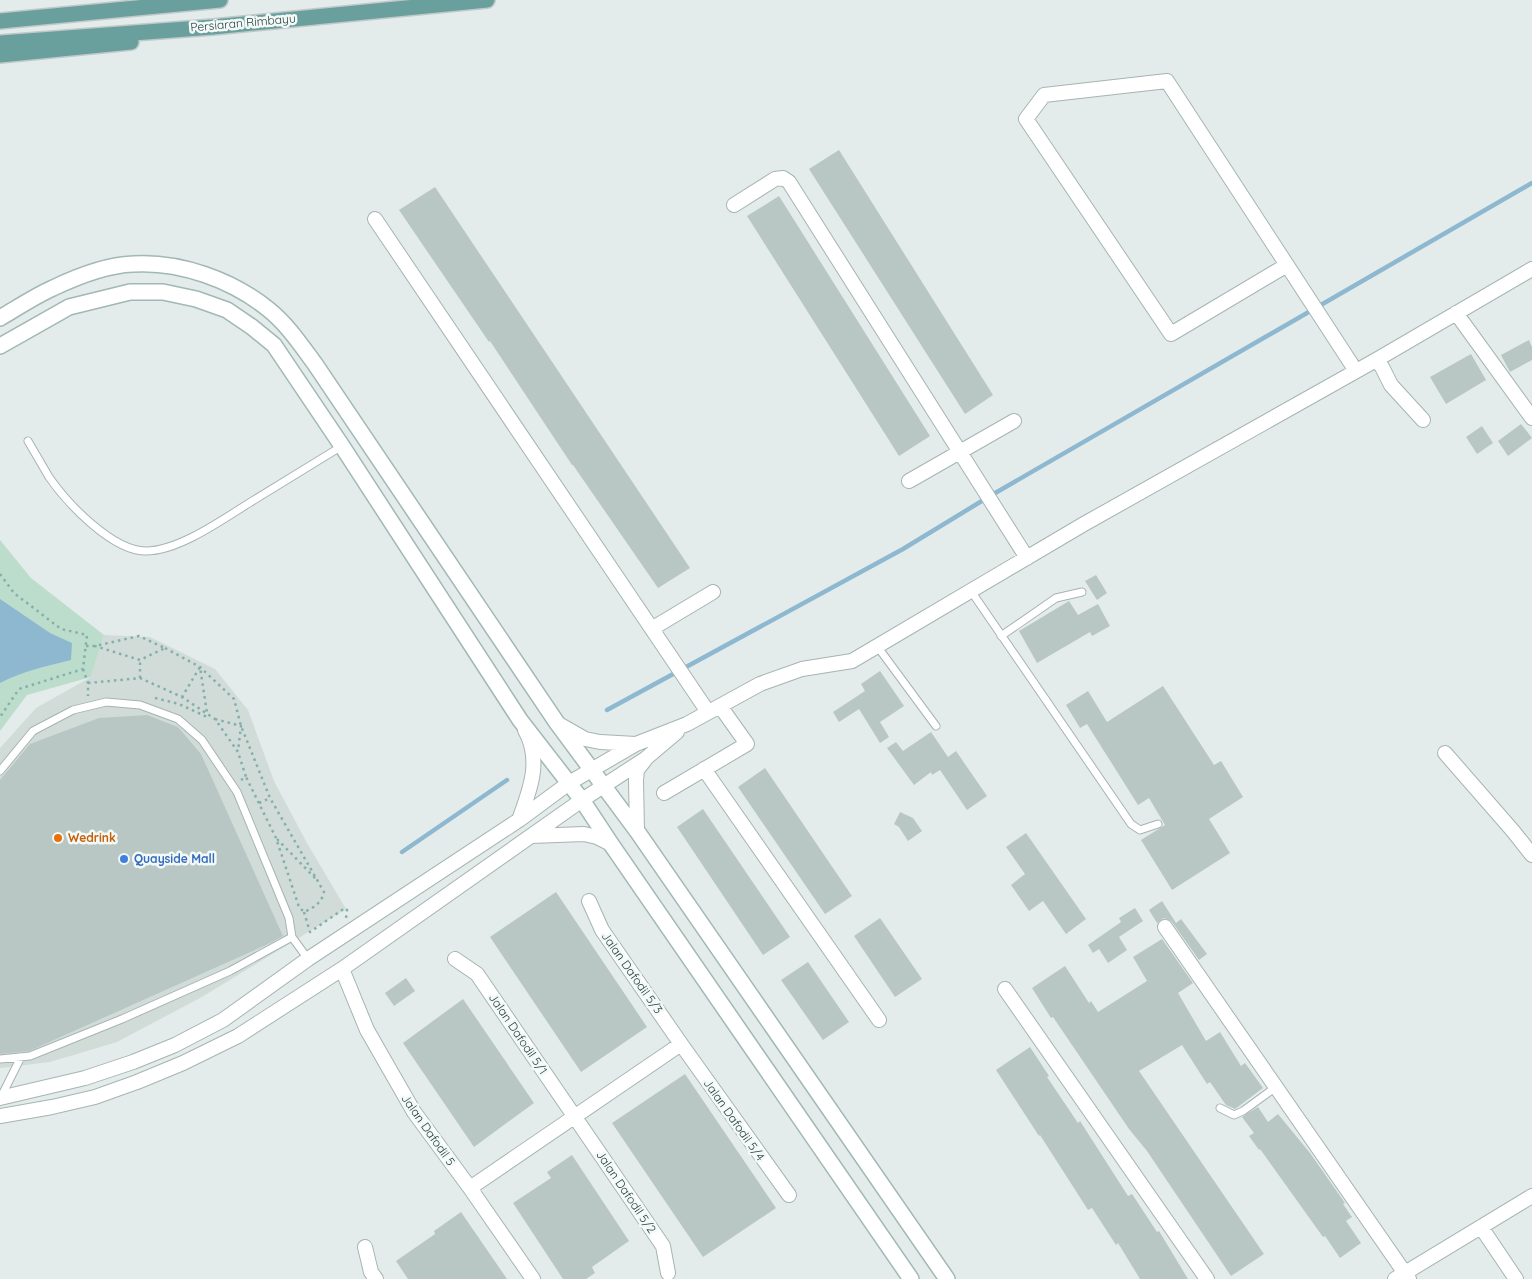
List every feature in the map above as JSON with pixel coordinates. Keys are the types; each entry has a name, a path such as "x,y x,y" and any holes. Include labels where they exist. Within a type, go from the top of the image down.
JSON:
{"main road":[{"name":"Persiaran Rimbayu","path":"0,21 220,0"},
{"name":"Persiaran Rimbayu","path":"0,44 486,0"},
{"path":"0,55 129,43 213,26"}],"street":[{"path":"1287,265 1171,334 1026,120 1044,95 1167,81 1315,307 1356,371"},
{"path":"734,205 775,179 786,179 1027,558"},
{"path":"375,219 681,670 746,744 664,793"},
{"path":"0,318 51,288 94,272 132,264 170,265 204,275 238,288 269,309 291,332 315,364 557,723 637,831 947,1279"},
{"path":"0,1098 86,1078 133,1062 175,1045 223,1020 308,959 519,820 569,783 636,744 687,724 760,684 802,669 852,660 1084,524 1356,371 1379,364 1456,313 1532,269"},
{"path":"2,346 69,307 130,292 163,292 196,299 227,310 252,327 274,346 342,446 520,720 582,800 610,844 911,1279"},
{"path":"1456,313 1532,418"},
{"path":"1379,364 1391,385 1423,420"},
{"path":"909,481 1014,421"},
{"path":"653,628 713,592"},
{"path":"519,820 534,776 531,741 520,720"},
{"path":"557,723 585,738 600,742 636,744"},
{"path":"0,1116 52,1107 95,1096 137,1082 183,1063 238,1036 342,969 582,800 645,759 687,724"},
{"path":"1445,753 1532,855"},
{"path":"637,831 637,770 645,759"},
{"path":"704,769 879,1020"},
{"path":"531,836 584,834 598,837 610,844"},
{"name":"Jalan Dafodil 5/3","path":"588,901 602,930 681,1044"},
{"path":"1165,927 1403,1277 1532,1196"},
{"name":"Jalan Dafodil 5/1","path":"456,959 477,974 574,1116"},
{"name":"Jalan Dafodil 5","path":"342,969 367,1030 414,1112 470,1188 533,1279"},
{"path":"1004,989 1207,1279"},
{"path":"470,1188 681,1044"},
{"name":"Jalan Dafodil 5/4","path":"681,1044 789,1195"},
{"name":"Jalan Dafodil 5/2","path":"574,1116 663,1246 668,1273"},
{"path":"1481,1227 1516,1279"},
{"path":"365,1247 371,1272 376,1279"}],"lane":[{"path":"28,441 50,478 71,504 102,531 125,547 146,551 169,547 203,532 342,446"},
{"path":"971,591 1131,824 1140,830 1158,824"},
{"path":"1001,636 1056,598 1082,592"},
{"path":"877,645 936,726"},
{"path":"0,771 33,732 73,710 106,702 140,705 178,719 202,740 237,792 289,918 292,937 308,959"},
{"path":"0,1059 30,1056 122,1019 230,971 292,937"},
{"path":"0,1098 21,1057"},
{"path":"1220,1108 1234,1115 1243,1112 1276,1088"}],"path":[{"path":"0,574 14,593 61,629 87,635 83,669 88,683 88,706"},
{"path":"86,646 95,646 138,636 200,667 234,699 241,726 270,798 324,892 323,898 313,909 304,912"},
{"path":"95,646 140,660 165,648"},
{"path":"140,660 140,678"},
{"path":"182,697 200,667"},
{"path":"200,667 207,713"},
{"path":"0,717 19,689 83,669"},
{"path":"88,683 140,678 182,697 215,718 241,726"},
{"path":"140,705 144,698 160,699 179,704 204,716 207,713"},
{"path":"215,718 238,752 246,777 276,838 299,907 304,912 310,932 344,908 347,910 347,916 343,922"},
{"path":"238,752 241,726"},
{"path":"233,785 246,777"},
{"path":"259,803 270,798"},
{"path":"276,838 321,885"}],"shaded area":[{"name":"Quayside Mall","path":"104,635 150,637 215,669 248,710 274,781 307,843 346,909 202,997 117,1042 50,1062 0,1068 0,748 36,708 91,677"}],"green space":[{"path":"0,540 31,578 104,635 91,677 27,695 0,731"}],"water":[{"path":"0,599 50,633 72,643 71,660 26,672 0,683"}],"building":[{"path":"839,150 993,395 965,414 809,169"},
{"path":"435,187 690,568 658,588 399,210"},
{"path":"779,196 930,436 899,456 747,216"},
{"path":"1529,340 1532,347 1532,360 1510,372 1501,355"},
{"path":"1471,354 1486,380 1446,404 1430,377"},
{"path":"1521,424 1532,438 1508,456 1498,441"},
{"path":"1482,426 1493,443 1477,454 1466,437"},
{"path":"1096,575 1107,593 1097,600 1085,581"},
{"path":"1069,601 1078,615 1098,604 1110,626 1092,636 1090,632 1037,663 1019,631"},
{"path":"880,671 904,706 880,722 889,737 880,743 859,709 839,722 833,712 865,691 861,684"},
{"path":"1163,686 1214,765 1221,761 1243,797 1209,819 1230,853 1172,890 1141,840 1165,825 1149,798 1138,805 1087,724 1080,728 1066,705 1088,691 1107,722"},
{"name":"Quayside Mall","path":"147,715 178,727 201,754 283,936 29,1051 0,1054 0,780 30,744 99,718"},
{"path":"931,732 948,757 956,751 987,796 967,810 940,770 932,775 931,772 914,785 887,748 896,742 903,751"},
{"path":"765,768 852,896 825,914 738,787"},
{"path":"703,809 790,937 763,955 677,827"},
{"path":"900,812 913,818 922,831 908,841 899,827 894,824"},
{"path":"1026,833 1086,919 1066,934 1043,901 1029,911 1011,885 1025,874 1006,847"},
{"path":"556,892 647,1027 581,1072 490,937"},
{"path":"1162,901 1176,923 1181,919 1207,954 1199,960 1172,922 1164,918 1157,923 1149,910"},
{"path":"1135,908 1143,921 1119,937 1127,950 1108,963 1099,949 1093,953 1088,945 1121,922 1119,918"},
{"path":"880,918 922,979 895,997 854,936"},
{"path":"1162,939 1193,983 1178,993 1206,1041 1220,1032 1241,1066 1245,1063 1263,1088 1235,1109 1226,1105 1210,1082 1207,1084 1182,1045 1139,1071 1264,1254 1231,1276 1147,1151 1129,1129 1032,988 1065,966 1089,1003 1091,1001 1098,1012 1147,981 1133,957"},
{"path":"808,962 849,1022 823,1040 781,980"},
{"path":"406,978 415,991 394,1006 385,993"},
{"path":"463,999 534,1103 474,1147 403,1043"},
{"path":"1030,1047 1049,1076 1047,1077 1078,1123 1080,1121 1128,1196 1132,1194 1157,1232 1159,1231 1188,1279 1140,1279 1118,1243 1116,1245 1092,1208 1088,1210 996,1070"},
{"path":"685,1074 776,1208 703,1257 612,1123"},
{"path":"1258,1107 1268,1122 1278,1114 1310,1153 1345,1203 1343,1204 1352,1217 1346,1221 1361,1243 1340,1258 1249,1136 1254,1133 1242,1117"},
{"path":"572,1155 629,1241 592,1267 595,1273 586,1279 563,1279 513,1203 551,1178 547,1172"},
{"path":"461,1212 507,1279 408,1279 396,1261 435,1234 434,1231"}],"waterway":[{"path":"607,710 903,549 990,496 1532,183"},
{"path":"402,852 507,780"}],"place":[{"name":"Wedrink","path":"58,838"},
{"name":"Quayside Mall","path":"124,859"}]}
